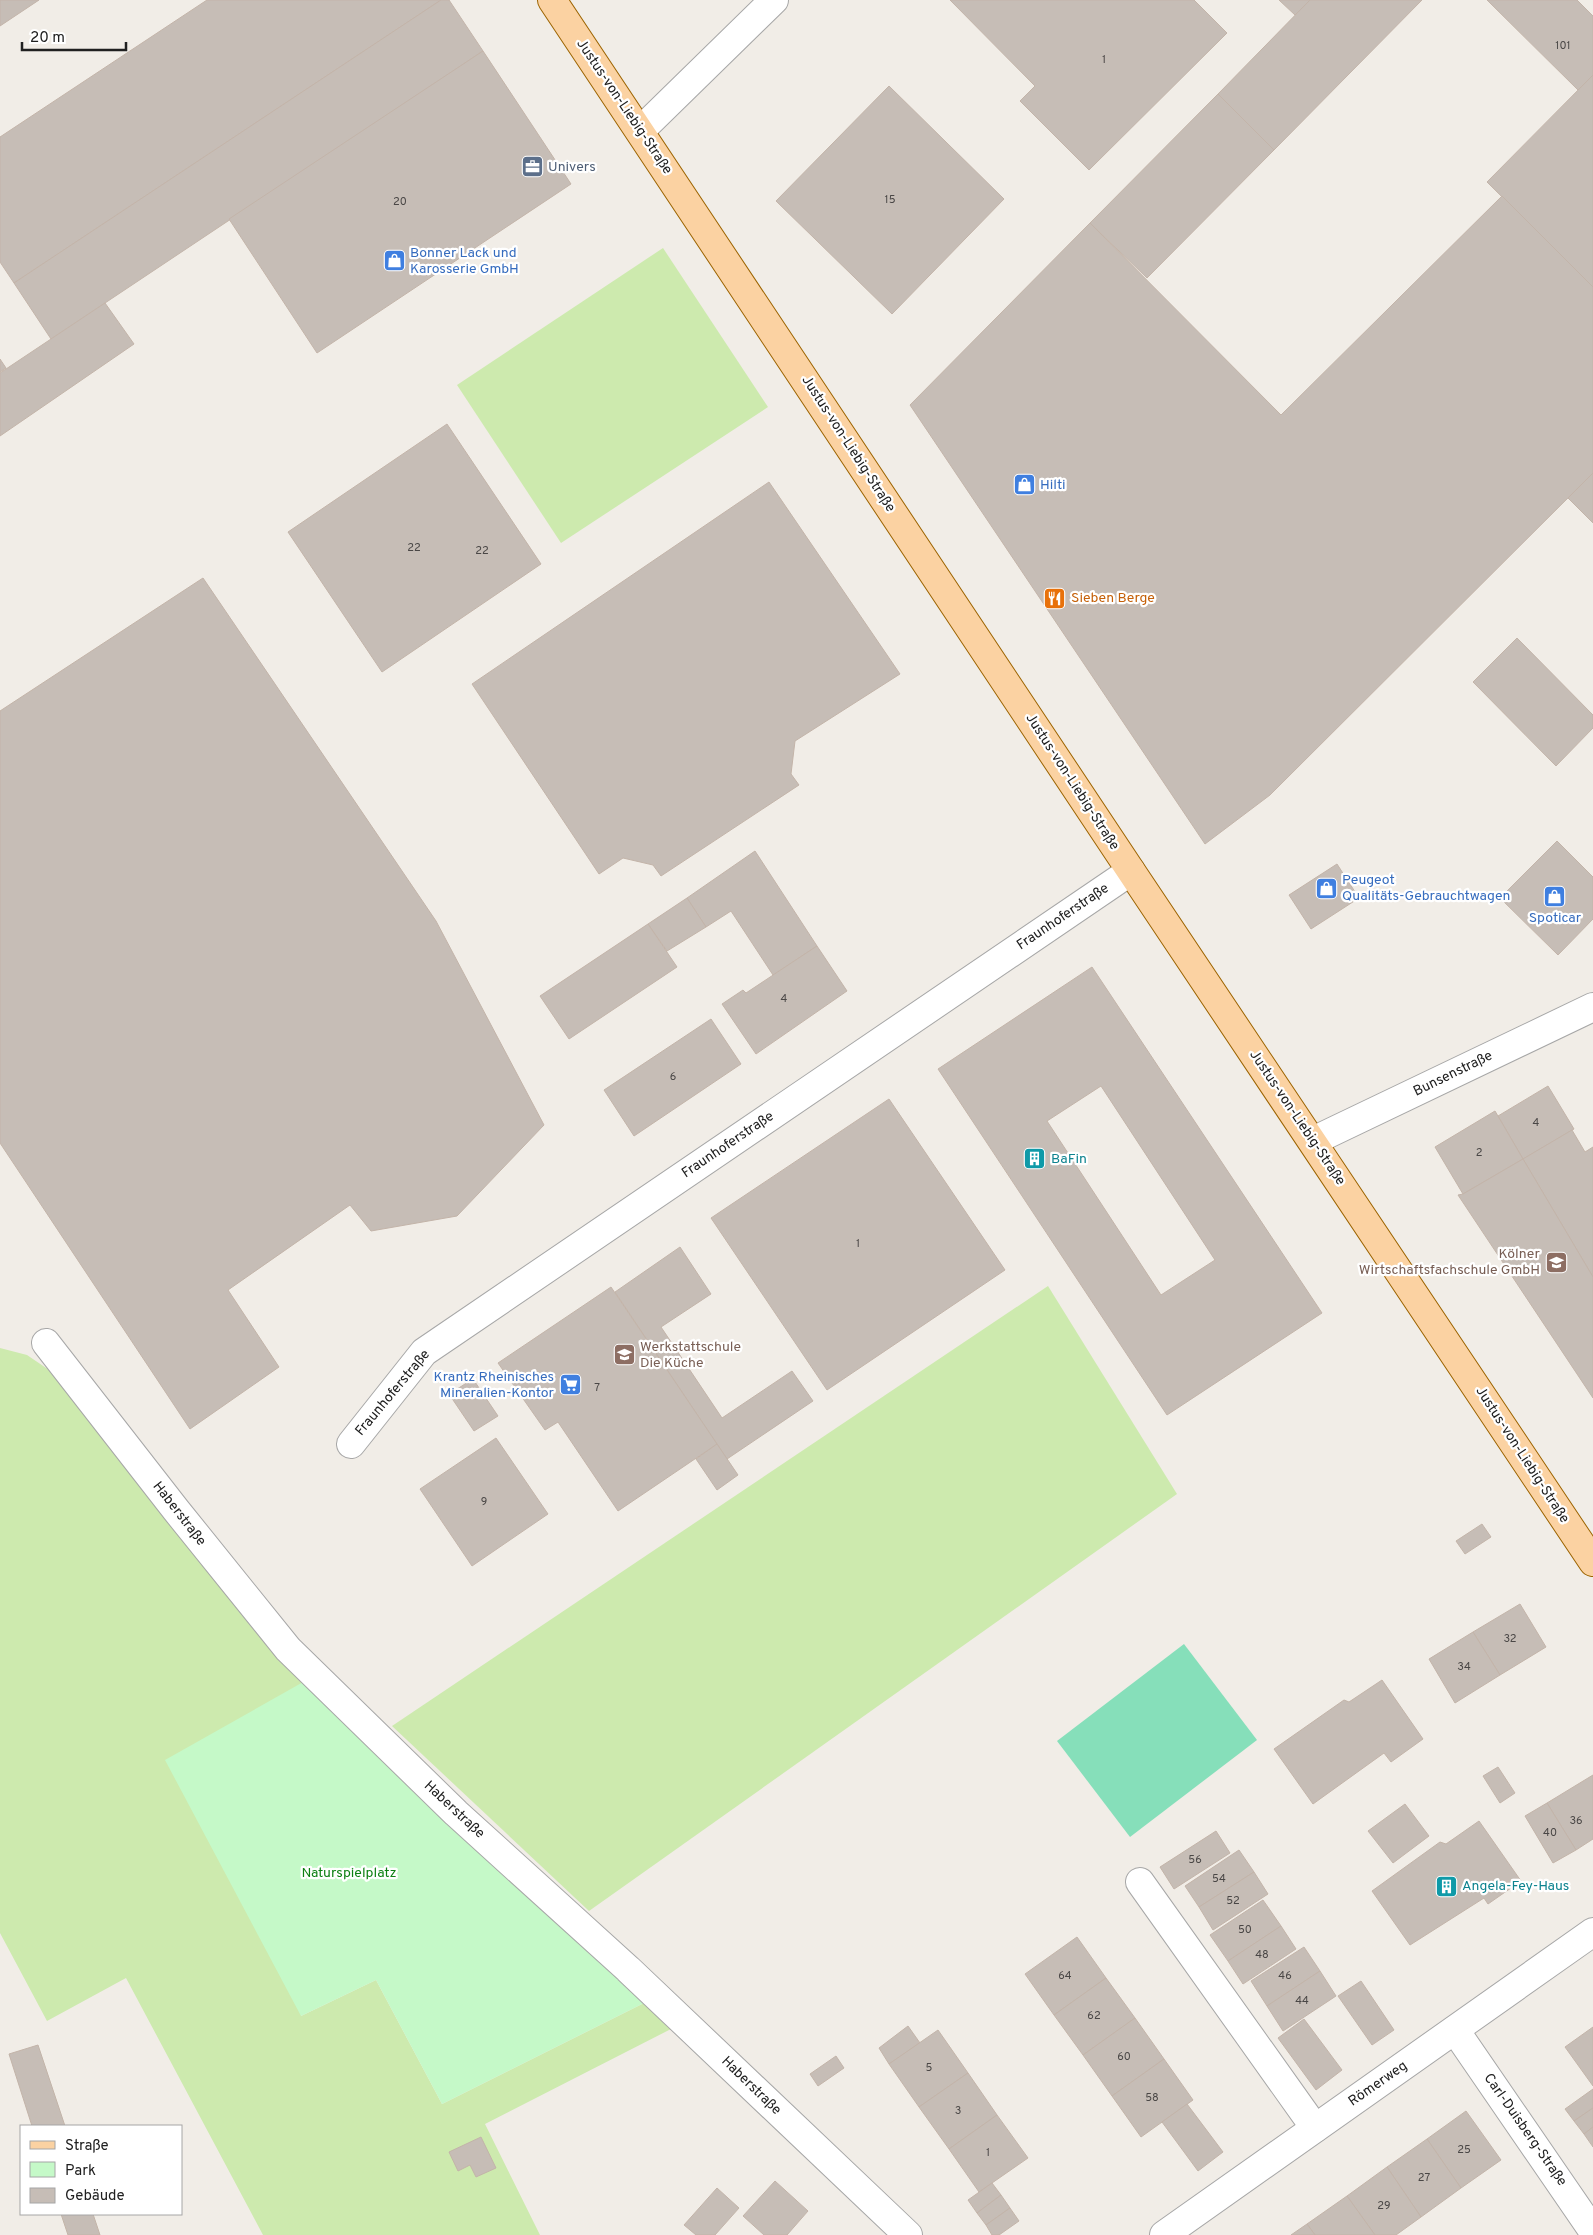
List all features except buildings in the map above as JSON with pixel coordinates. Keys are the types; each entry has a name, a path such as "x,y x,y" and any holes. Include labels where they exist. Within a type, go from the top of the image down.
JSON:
{"main road":[{"name":"Justus-von-Liebig-Straße","path":"552,0 1593,1562"}],"street":[{"path":"640,131 774,0"},
{"name":"Fraunhoferstraße","path":"351,1444 424,1352 1131,871"},
{"name":"Bunsenstraße","path":"1313,1141 1593,1007"},
{"name":"Haberstraße","path":"46,1343 176,1510 288,1649 456,1813 628,1969 908,2235"},
{"path":"1140,1882 1315,2128"},
{"name":"Römerweg","path":"1164,2235 1593,1932"},
{"name":"Carl-Duisberg-Straße","path":"1455,2030 1593,2231"}],"green space":[{"path":"663,248 768,407 561,543 457,385"},
{"path":"1048,1286 1177,1494 589,1911 392,1726"},
{"path":"0,1348 27,1355 55,1374 305,1681 301,2016 376,1980 442,2104 644,2003 671,2029 485,2124 540,2235 263,2235 126,1978 47,2021 0,1933"},
{"path":"1184,1644 1257,1740 1130,1837 1057,1741"},
{"name":"Naturspielplatz","path":"305,1681 644,2003 442,2104 376,1980 301,2016 165,1760"}],"place":[{"name":"Univers","path":"532,167"},
{"name":"Bonner Lack und Karosserie GmbH","path":"394,261"},
{"name":"Hilti","path":"1024,485"},
{"name":"Sieben Berge","path":"1055,598"},
{"name":"Peugeot Qualitäts-Gebrauchtwagen","path":"1326,888"},
{"name":"Spoticar","path":"1555,896"},
{"name":"BaFin","path":"1035,1159"},
{"name":"Kölner Wirtschaftsfachschule GmbH","path":"1556,1262"},
{"name":"Werkstattschule Die Küche","path":"624,1355"},
{"name":"Krantz Rheinisches Mineralien-Kontor","path":"570,1385"},
{"name":"Angela-Fey-Haus","path":"1446,1886"}]}
